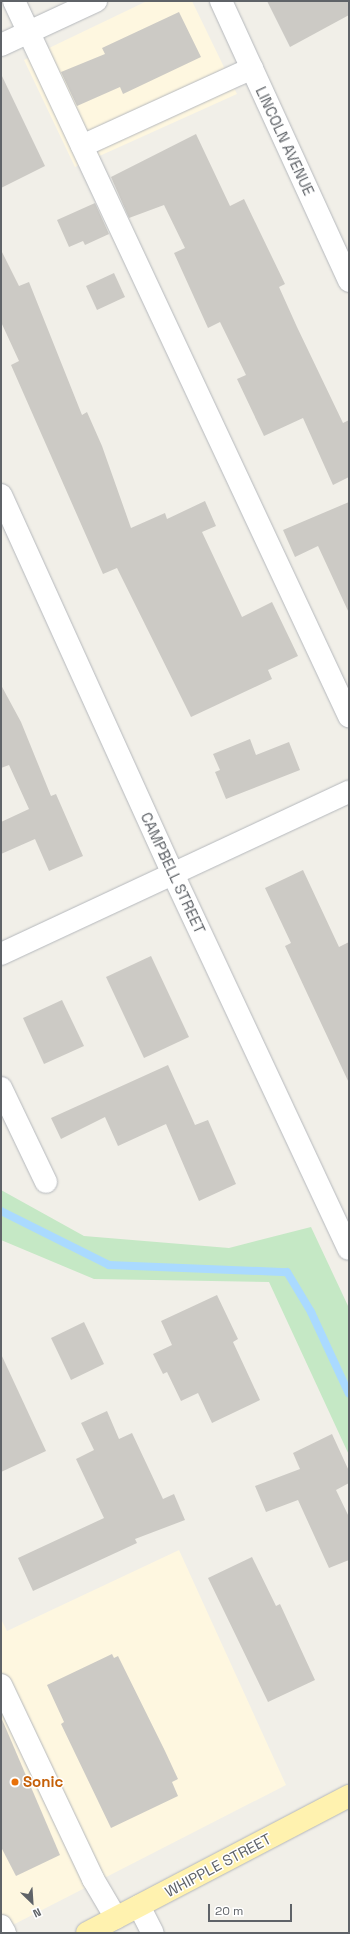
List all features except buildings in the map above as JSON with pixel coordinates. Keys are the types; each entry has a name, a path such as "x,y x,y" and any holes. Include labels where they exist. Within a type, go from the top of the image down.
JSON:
{"main road":[{"name":"WHIPPLE STREET","path":"87,1933 349,1796"}],"street":[{"path":"14,1 349,716"},
{"path":"1,45 96,1"},
{"name":"LINCOLN AVENUE","path":"221,1 349,280"},
{"path":"82,146 252,68"},
{"name":"CAMPBELL STREET","path":"1,495 172,872 349,1249"},
{"path":"1,954 172,872 349,792"},
{"path":"1,1088 46,1182"},
{"path":"1,1685 93,1879 116,1918"},
{"path":"139,1906 153,1933"},
{"path":"1,1926 5,1933"}],"shaded area":[{"path":"147,1 192,1 237,94 75,167 24,60"},
{"path":"179,1550 286,1785 1,1931 1,1619 7,1631"}],"green space":[{"path":"1,1190 84,1236 229,1248 311,1227 349,1308 349,1455 269,1282 94,1279 1,1240"}],"waterway":[{"path":"1,1211 109,1265 287,1272 311,1312 349,1394"}],"place":[{"name":"Sonic","path":"15,1782"}]}
